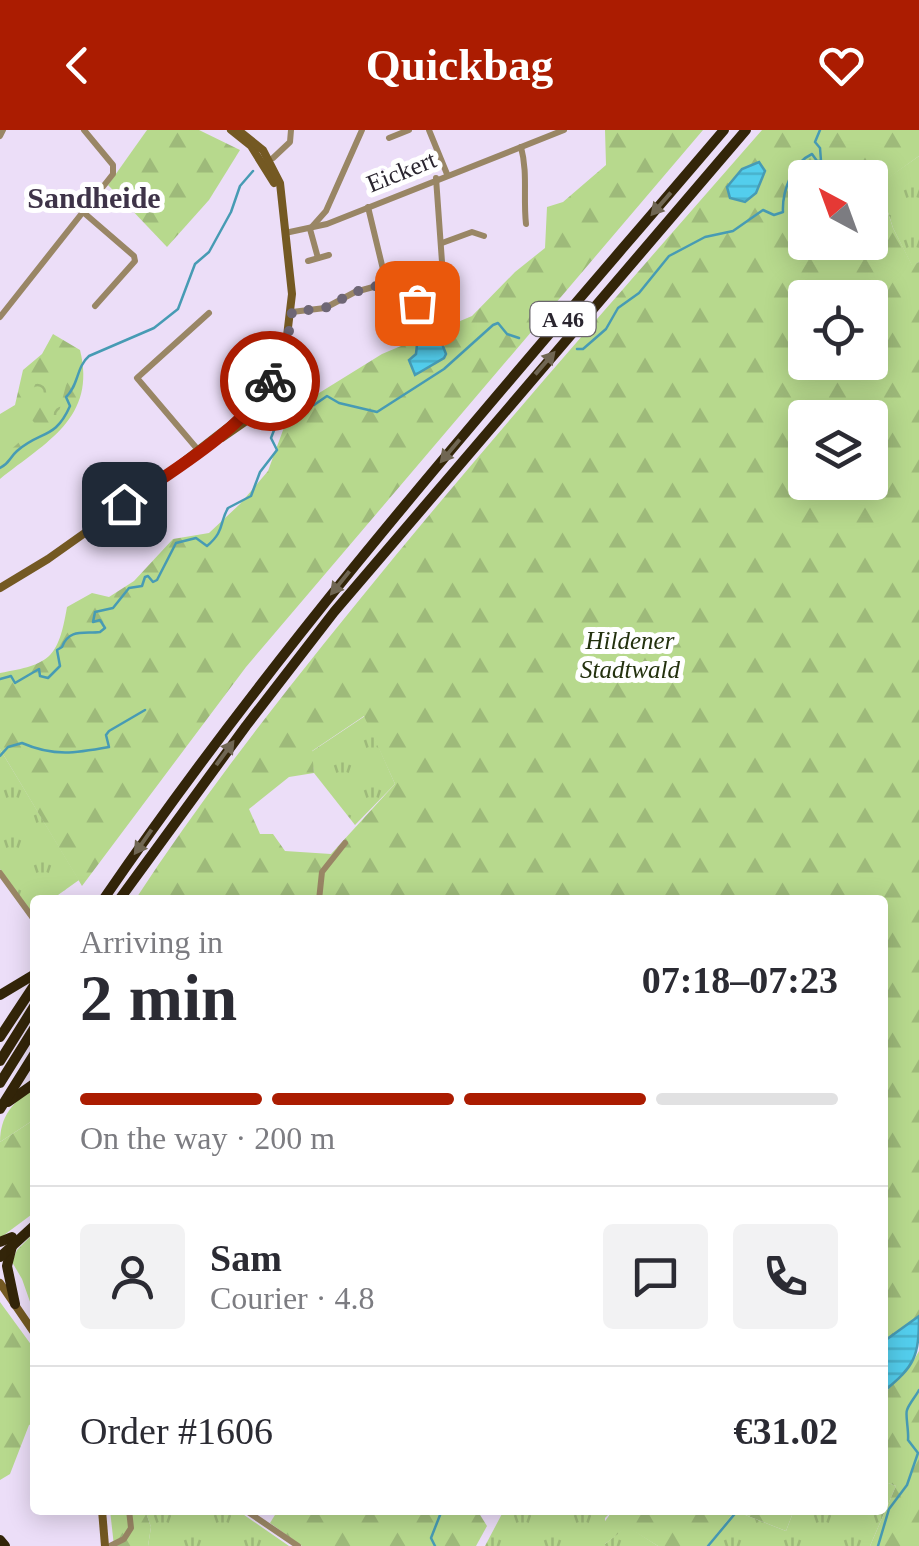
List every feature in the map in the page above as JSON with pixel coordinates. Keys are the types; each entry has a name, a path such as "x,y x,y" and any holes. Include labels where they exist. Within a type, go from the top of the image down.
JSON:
{"highway":[{"name":"A 46","path":"106,895 181,788 314,615 724,130"},
{"name":"A 46","path":"123,895 334,612 746,130"},
{"path":"132,895 142,868"},
{"path":"0,995 30,977"},
{"path":"0,1037 30,992"},
{"path":"0,1061 30,1013"},
{"path":"0,1083 30,1035"},
{"path":"0,1109 30,1061"},
{"path":"0,1109 30,1086"},
{"path":"0,1256 6,1243 30,1222"},
{"path":"6,1243 30,1229"},
{"path":"6,1243 6,1266 15,1304"},
{"path":"0,1540 5,1546"}],"street":[{"path":"0,317 113,174 113,165 84,130"},
{"path":"0,588 48,559 254,414 276,382 292,312 280,183 270,160 257,144 235,130"},
{"path":"273,158 290,142 291,130"},
{"path":"318,258 310,229 326,210 362,130"},
{"path":"389,138 409,130"},
{"path":"428,130 447,174"},
{"name":"Eickert","path":"283,233 310,229 564,130"},
{"path":"521,146 527,190 523,198 526,224"},
{"path":"368,207 392,311 437,298 442,292 442,243 436,178"},
{"path":"84,212 135,261 95,306"},
{"path":"442,243 472,232 484,236"},
{"path":"308,261 329,255"},
{"path":"292,312 325,308 355,292 384,284"},
{"path":"199,452 137,378 209,313"},
{"path":"320,895 322,872 345,843"},
{"path":"0,873 30,914"},
{"path":"0,1283 30,1326"},
{"path":"103,1515 107,1546 124,1540 131,1528 130,1515"},
{"path":"252,1515 298,1546"}],"green space":[{"path":"147,130 199,130 240,150 209,200 167,247 108,185"},
{"path":"605,130 703,130 246,667 82,886 0,749 0,673 30,666 49,656 60,638 67,607 92,593 109,597 134,581 173,539 209,533 268,471 290,411 382,354 472,316 545,248 547,207 563,202 606,165"},
{"name":"Hildener Stadtwald","path":"762,130 919,130 919,156 888,178 888,160 788,160 788,260 888,260 888,213 912,265 919,262 919,1316 888,1338 888,895 138,895 228,767 362,597","holes":["364,716 395,784 331,854 285,851 273,834 260,834 249,809 289,777 314,773 312,751"]},
{"path":"919,156 919,262 912,266 888,212 888,178"},
{"path":"53,334 80,350 81,394 64,426 0,479 0,414 15,405 23,370 42,354"},
{"path":"38,376 68,378 57,419 30,399"},
{"path":"27,414 37,426 5,455 0,449 0,438"},
{"path":"365,716 395,784 355,825 314,773 311,752"},
{"path":"0,749 79,880 58,895 30,895 30,911 0,869"},
{"path":"30,1091 30,1122 0,1142 2,1124 20,1098"},
{"path":"30,1122 30,1216 0,1238 0,1142"},
{"path":"30,1237 30,1302 12,1262"},
{"path":"0,1302 30,1343 30,1425 10,1474 0,1480"},
{"path":"919,1351 919,1546 870,1546 883,1515 888,1515 896,1486 888,1483 888,1387 911,1365"},
{"path":"888,1483 896,1486 888,1504"},
{"path":"111,1515 147,1515 151,1527 148,1546 114,1546"},
{"path":"147,1515 244,1515 289,1546 148,1546 151,1527"},
{"path":"275,1515 480,1515 487,1526 476,1546 302,1546 270,1523"},
{"path":"501,1515 608,1515 605,1544 627,1526 658,1546 485,1546"},
{"path":"609,1515 732,1515 707,1546 658,1546 627,1527 605,1544 596,1545 593,1538"},
{"path":"732,1515 745,1515 786,1531 792,1515 883,1515 870,1546 707,1546"},
{"path":"745,1515 792,1515 786,1531"}],"water":[{"path":"759,162 765,171 756,193 745,202 730,198 727,187 742,169"},
{"path":"439,336 444,358 415,375 409,360 416,354 417,345"},
{"path":"919,1316 913,1360 888,1388 888,1338"}],"waterway":[{"path":"577,349 583,349 606,329 618,308 639,293 669,256 705,237 733,231 763,210 774,215 783,212 786,187 799,164 812,154 821,161 815,142 820,130"},
{"path":"0,468 26,444 59,424 70,406 66,397 89,356 154,328 178,309 195,264 209,252 240,186 253,171"},
{"path":"0,679 11,676 15,683 39,669 40,676 48,678 60,666 57,650 65,641 78,633 100,632 105,628 100,620 93,622 95,612 113,608 129,588 142,586 145,577 157,580 176,543 196,538 207,546 213,541 228,508 251,496 260,472 277,450 271,438 278,420 288,420 300,406 314,405 327,396 339,403 377,412 444,369 493,325 498,323 507,334 519,338"},
{"path":"0,756 8,747 22,743 65,752 109,747 109,731 145,710"},
{"path":"888,1512 907,1485 918,1453 908,1440 906,1415 919,1390"},
{"path":"435,1546 431,1538 440,1515"},
{"path":"708,1546 734,1515"},
{"path":"878,1546 887,1515"}],"way so far":[{"path":"270,381 286,350 292,312 325,308 355,292 384,284 392,311 417,303"}],"district":[{"name":"Sandheide","path":"94,198"}],"route":[{"path":"124,504 199,452 246,413 270,381"}]}
